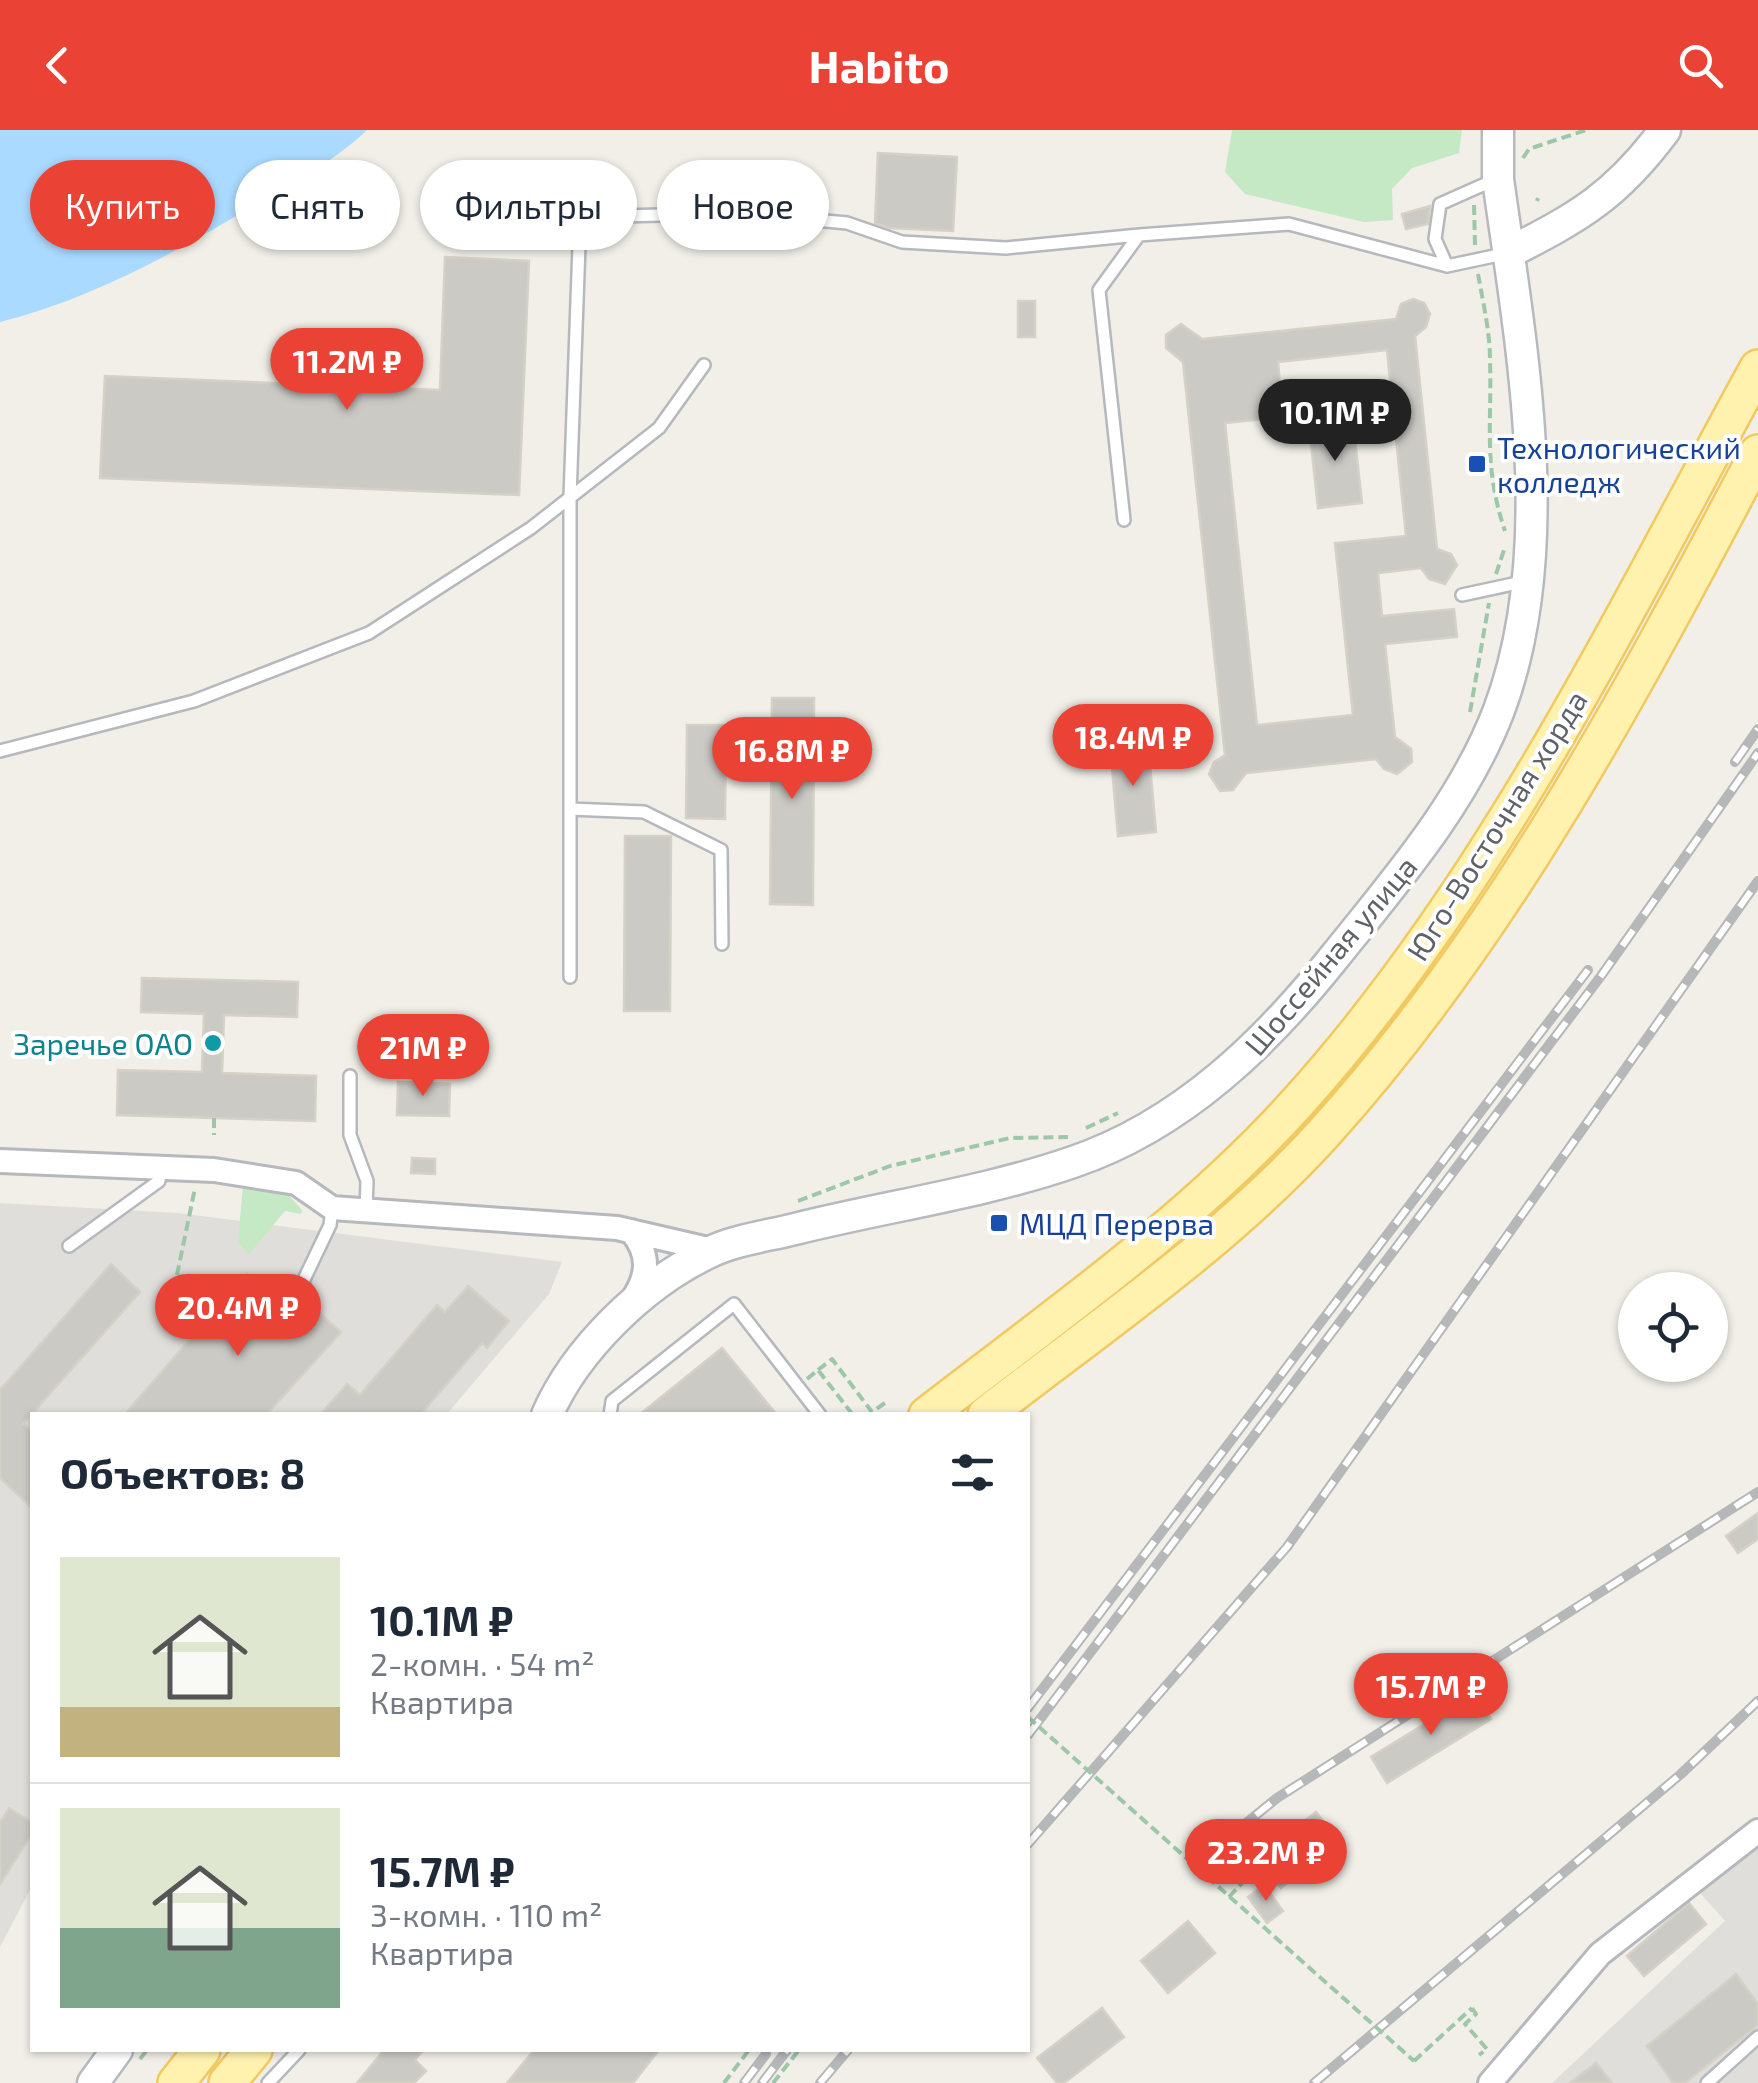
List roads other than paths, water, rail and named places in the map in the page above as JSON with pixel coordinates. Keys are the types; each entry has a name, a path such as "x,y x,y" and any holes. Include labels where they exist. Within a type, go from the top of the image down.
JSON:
{"main road":[{"name":"Шоссейная улица","path":"549,1412 586,1354 626,1310 712,1250 897,1203 994,1186 1077,1160 1164,1120 1240,1062 1324,970 1415,857 1474,762 1499,708 1528,581 1534,507 1497,175 1498,130"},
{"path":"1508,254 1585,214 1643,160 1665,130"},
{"name":"Юго-Восточная хорда","path":"931,1412 1192,1204 1296,1104 1421,952 1522,795 1758,368"},
{"name":"Юго-Восточная хорда","path":"990,1412 1212,1239 1322,1135 1450,978 1554,818 1758,453"},
{"path":"94,2083 117,2052"},
{"path":"176,2083 200,2052"},
{"path":"228,2083 252,2052"},
{"path":"246,2083 264,2052"}],"street":[{"path":"0,1161 214,1170 296,1183 332,1208 631,1231 712,1250"},
{"path":"626,1310 641,1286 646,1267 641,1244 631,1231"},
{"path":"1490,2083 1600,1954 1758,1831"}],"lane":[{"path":"1448,266 1435,239 1440,204 1497,175"},
{"path":"570,977 570,498 580,216 741,213 847,223 902,242 1006,248 1289,224 1448,266 1508,254"},
{"path":"1124,520 1099,290 1139,236"},
{"path":"0,751 194,701 369,633 570,498 659,428 704,365"},
{"path":"1462,595 1528,581"},
{"path":"570,809 644,812 721,850 722,944"},
{"path":"350,1076 350,1135 367,1181 366,1211"},
{"path":"70,1246 159,1181 161,1168"},
{"path":"289,1310 330,1225 332,1208"},
{"path":"610,1412 612,1401 734,1304 818,1412"},
{"path":"1707,2083 1758,2037"},
{"path":"268,2083 297,2052"}],"water":[{"path":"0,130 367,130 329,160 235,160 235,217 215,228 215,160 30,160 30,250 177,250 70,300 0,322"}],"railway":[{"path":"1735,762 1758,729"},
{"path":"1030,1732 1601,976 1758,753"},
{"path":"1030,1842 1287,1547 1758,881"},
{"path":"1030,1705 1588,970"},
{"path":"1197,1863 1277,1798 1758,1492"},
{"path":"1314,2083 1681,1774 1758,1701"},
{"path":"762,2083 785,2052"},
{"path":"820,2083 846,2052"},
{"path":"744,2083 766,2054"}],"place":[{"name":"Технологический колледж","path":"1477,464"},
{"name":"Заречье ОАО","path":"213,1043"},
{"name":"МЦД Перерва","path":"999,1223"}]}
